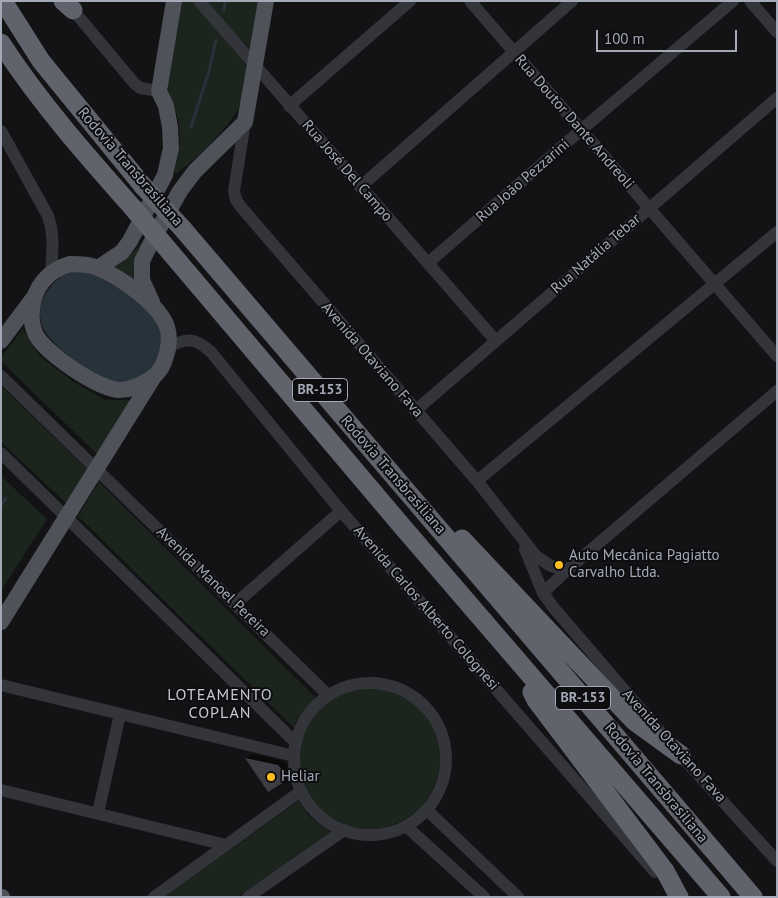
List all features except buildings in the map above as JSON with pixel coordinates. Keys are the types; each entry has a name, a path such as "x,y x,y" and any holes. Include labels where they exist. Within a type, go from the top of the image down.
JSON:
{"highway":[{"name":"Rodovia Transbrasiliana","path":"3,1 41,61 143,186 182,228 753,897"},
{"name":"Rodovia Transbrasiliana","path":"1,43 56,119 721,897"},
{"path":"414,499 450,526 491,567 634,721 681,756"},
{"path":"517,659 536,700 665,871 678,897"}],"main road":[{"path":"98,268 122,252 130,242 166,175 171,148 170,127 166,106 159,91 174,1"},
{"path":"1,622 154,376 164,363 168,348 168,328 154,306 142,280 142,260 180,191 194,171 244,122 266,1"},
{"path":"1,341 34,297 44,278 57,268 70,264 82,264 98,268 132,289 154,306"},
{"path":"34,297 32,321 34,332 40,342 69,366 108,389 120,390 136,387 154,376"}],"street":[{"name":"Rua José Del Campo","path":"199,1 495,340"},
{"path":"289,106 410,1"},
{"name":"Rua Doutor Dante Andreoli","path":"470,1 777,356"},
{"path":"360,187 572,1"},
{"name":"Rua João Pezzarini","path":"428,263 733,1"},
{"path":"750,1 777,32"},
{"path":"67,4 140,88 159,91"},
{"name":"Rua Natália Tebar","path":"415,411 777,98"},
{"name":"Avenida Otaviano Fava","path":"244,122 234,191 236,200 477,481 536,556 566,571"},
{"path":"1,132 48,216 53,230 54,250 51,273"},
{"path":"477,481 777,232"},
{"name":"Avenida Carlos Alberto Colognesi","path":"168,348 183,341 201,342 217,359 340,511 678,897"},
{"name":"Avenida Manoel Pereira","path":"1,376 328,695"},
{"path":"543,593 566,571 777,391"},
{"path":"1,453 296,743"},
{"path":"235,604 340,511"},
{"name":"Avenida Otaviano Fava","path":"514,526 543,593 553,607 681,756 777,861"},
{"path":"375,682 398,687 420,700 436,718 445,741 446,766 440,789 427,810 417,819 391,832 375,835 359,834 344,830 326,821 311,808 301,791 295,774 294,756 302,724 313,708 328,695 351,684 375,682"},
{"path":"1,685 294,756"},
{"path":"98,813 120,714"},
{"path":"1,790 226,844"},
{"path":"154,897 301,791"},
{"path":"427,810 518,897"},
{"path":"406,826 484,897"},
{"path":"248,897 344,830"}],"shaded area":[{"path":"182,1 193,1 248,67 243,96 236,113 211,143 174,175 180,144 179,122 166,83 179,6"},
{"path":"205,1 264,1 250,49"},
{"path":"144,239 135,281 114,267 138,247"},
{"path":"71,272 88,272 99,276 134,299 152,316 159,326 162,348 157,361 145,375 124,384 112,382 78,363 49,337 41,321 41,304 45,295 56,281"},
{"path":"23,329 41,357 74,382 105,400 130,400 98,455 1,361 1,357"},
{"path":"1,386 88,470 67,504 1,442"},
{"path":"1,476 47,519 1,591"},
{"path":"99,482 316,698 295,723 295,729 78,516"},
{"path":"369,687 383,688 396,692 409,699 419,708 428,718 435,731 439,744 439,772 435,785 428,798 419,808 409,817 396,824 383,828 369,829 355,828 342,824 329,817 319,808 310,798 303,785 299,772 298,758 299,744 303,731 310,718 319,708 329,699 342,692 355,688"},
{"path":"299,801 309,816 330,832 237,897 164,897"}],"waterway":[{"path":"224,11 225,1"},
{"path":"191,127 209,71 216,40"},
{"path":"1,506 6,498"}],"place":[{"name":"Auto Mecânica Pagiatto Carvalho Ltda.","path":"559,565"},
{"name":"Heliar","path":"271,777"}],"district":[{"name":"LOTEAMENTO COPLAN","path":"220,704"}]}
